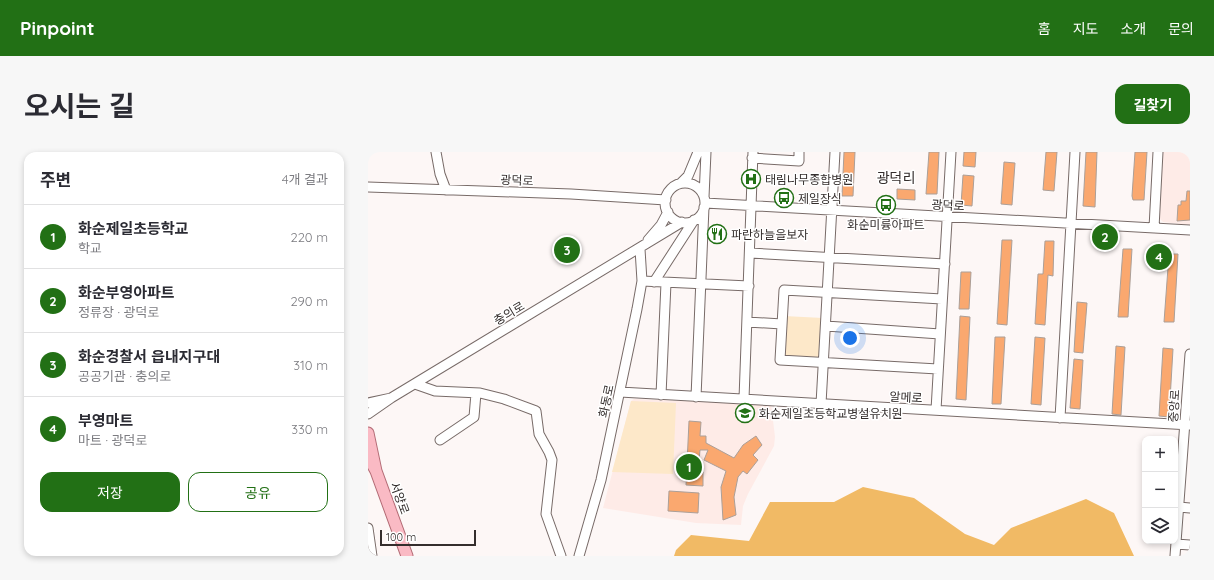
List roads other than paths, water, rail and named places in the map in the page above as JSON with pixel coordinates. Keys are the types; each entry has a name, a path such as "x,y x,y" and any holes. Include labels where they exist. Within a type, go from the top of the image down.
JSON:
{"main road":[{"name":"서양로","path":"368,433 372,468"},
{"name":"서양로","path":"368,457 407,556"}],"street":[{"path":"436,152 440,174 446,190"},
{"path":"681,183 687,183 698,187 704,202 699,217 694,220 682,222 671,217 668,212 666,200 670,189 681,183 688,176 698,152"},
{"path":"696,397 706,152"},
{"path":"744,399 749,286 752,155 799,161 799,152"},
{"path":"821,404 835,152"},
{"path":"936,410 951,152"},
{"path":"1060,418 1075,152"},
{"path":"1154,228 1158,152"},
{"name":"광덕로","path":"368,187 571,194 666,200"},
{"name":"광덕로","path":"704,202 1190,230"},
{"name":"충의로","path":"640,249 661,225 668,212"},
{"path":"654,282 680,244 694,220"},
{"name":"충의로","path":"391,398 640,249 682,222"},
{"path":"667,231 675,234 680,244"},
{"name":"화동로","path":"579,556 601,480 620,392 642,281 640,249"},
{"path":"750,253 945,264"},
{"path":"642,281 749,286"},
{"path":"662,395 666,283"},
{"path":"938,369 780,360 782,324 784,290 942,299"},
{"path":"747,322 782,324"},
{"path":"826,326 940,334"},
{"name":"중앙로","path":"1178,519 1187,425 1190,354"},
{"path":"415,384 435,391 476,393 504,399 536,411 538,434 552,460 546,514 561,556"},
{"name":"알메로","path":"620,392 1187,425"},
{"path":"440,440 474,417 476,393"},
{"path":"368,403 391,398"},
{"path":"368,414 391,398"},
{"path":"1179,507 1190,508"},
{"path":"368,528 372,556"},
{"path":"1176,544 1190,545"},
{"name":"중앙로","path":"1175,556 1176,544"}],"place":[{"name":"태림나무종합병원","path":"751,179"},
{"name":"제일장식","path":"784,198"},
{"name":"화순미륭아파트","path":"886,205"},
{"name":"파란하늘을보자","path":"717,234"},
{"name":"화순부영아파트","path":"1105,237"},
{"name":"화순경찰서 읍내지구대","path":"567,250"},
{"name":"부영마트","path":"1159,257"},
{"name":"화순제일초등학교병설유치원","path":"745,413"},
{"name":"화순제일초등학교","path":"689,467"}],"district":[{"name":"광덕리","path":"896,178"}]}
